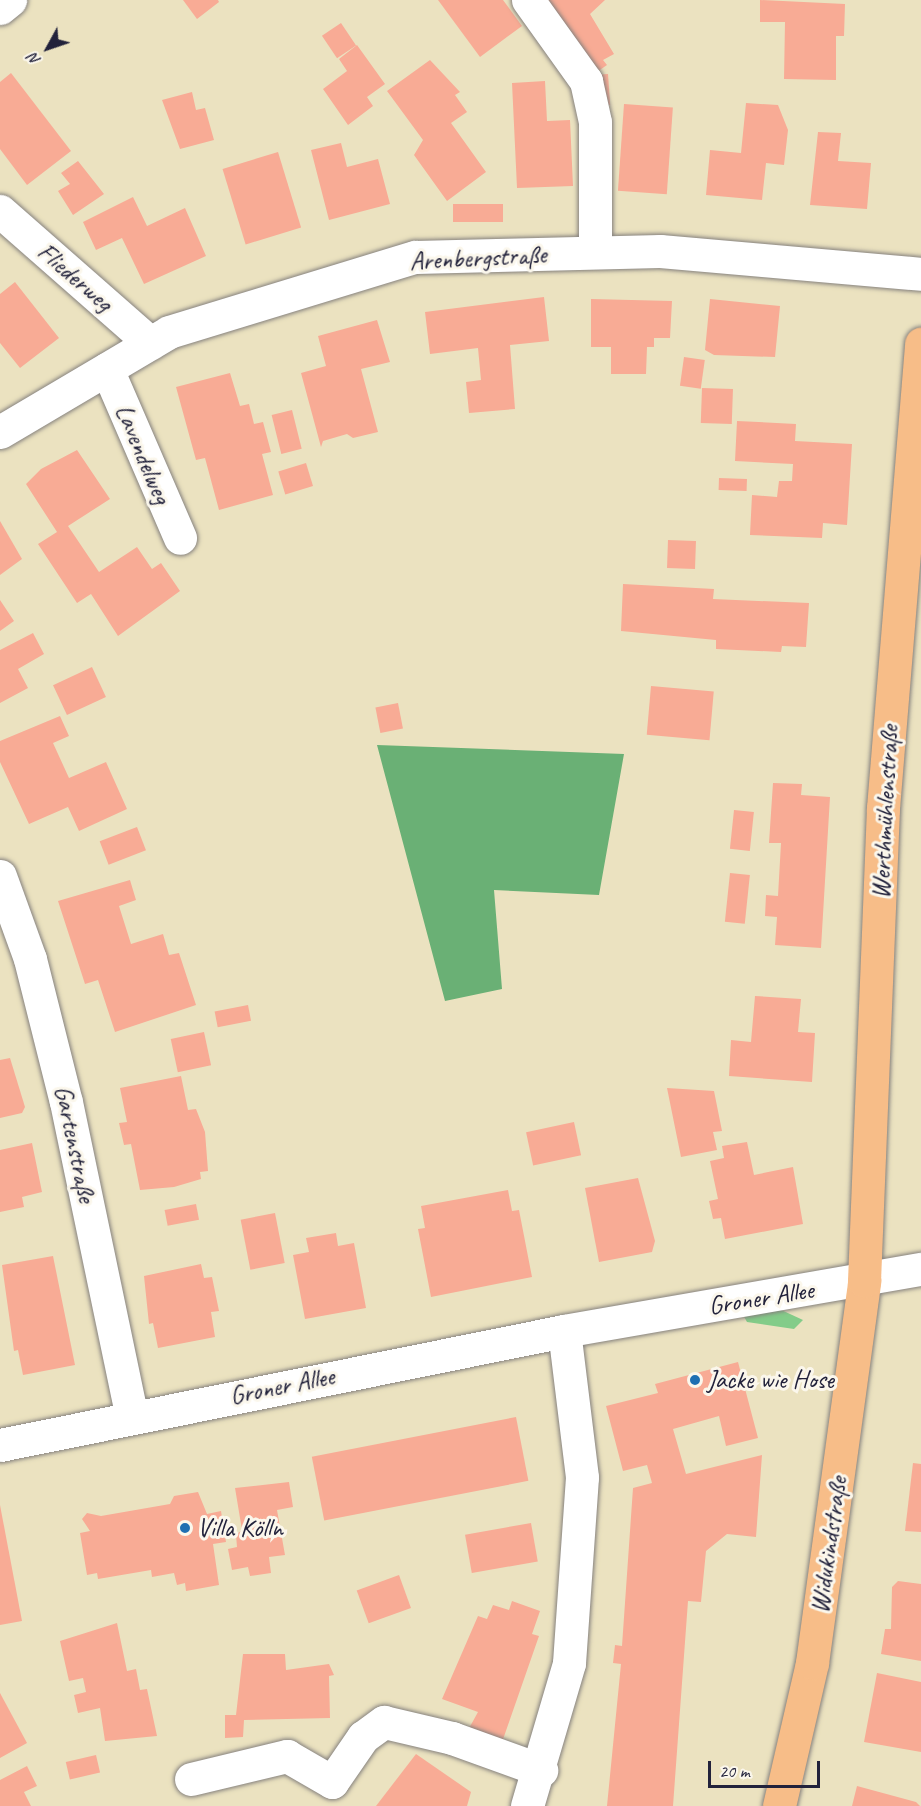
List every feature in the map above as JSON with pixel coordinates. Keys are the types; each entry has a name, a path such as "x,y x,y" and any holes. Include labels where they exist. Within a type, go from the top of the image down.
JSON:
{"main road":[{"name":"Werthmühlenstraße","path":"864,1281 883,808 921,344"},
{"name":"Widukindstraße","path":"779,1806 812,1663 864,1281"}],"street":[{"path":"0,8 10,0"},
{"path":"528,0 586,81 594,122 595,252"},
{"name":"Fliederweg","path":"0,211 150,344"},
{"name":"Arenbergstraße","path":"0,432 169,332 415,257 660,250 921,274"},
{"name":"Lavendelweg","path":"107,369 180,538"},
{"name":"Gartenstraße","path":"0,876 30,959 66,1102 132,1417"},
{"name":"Groner Allee","path":"0,1446 132,1417 564,1331 864,1281 921,1269"},
{"path":"527,1806 541,1770 569,1663 582,1477 564,1331"},
{"path":"191,1779 287,1756 332,1782 363,1737 384,1722 452,1738 541,1770"}],"green space":[{"path":"377,745 624,754 599,895 494,890 502,989 445,1001"},
{"path":"777,1308 803,1320 794,1329 747,1322 743,1315"}],"building":[{"path":"183,0 218,0 219,2 197,19"},
{"path":"438,0 503,0 522,26 480,57"},
{"path":"547,0 605,0 590,14 614,54 603,60 607,65 594,74"},
{"path":"760,0 845,4 844,36 836,36 836,80 784,79 785,22 760,22"},
{"path":"341,23 356,45 337,58 322,36"},
{"path":"357,45 385,84 367,97 373,106 348,125 323,89 347,71 339,59"},
{"path":"430,60 460,92 455,95 467,112 451,123 486,172 447,201 414,155 423,140 387,91"},
{"path":"11,73 71,151 27,185 0,149 0,82"},
{"path":"608,74 610,105 594,106 592,75"},
{"path":"545,81 547,121 570,120 573,186 517,188 512,83"},
{"path":"192,92 196,110 205,108 214,140 180,149 162,100"},
{"path":"746,103 778,105 788,130 784,165 766,163 762,200 706,195 710,150 741,153"},
{"path":"624,104 673,107 667,194 618,191"},
{"path":"818,132 841,133 838,161 871,163 867,209 810,205"},
{"path":"341,143 347,167 378,159 390,204 329,220 311,150"},
{"path":"278,152 301,228 246,245 223,169"},
{"path":"78,161 104,194 73,215 58,191 70,184 61,173"},
{"path":"133,197 147,226 185,208 206,256 144,284 122,238 96,250 83,222"},
{"path":"453,204 503,204 503,222 453,222"},
{"path":"15,282 59,338 20,368 0,343 0,294"},
{"path":"544,297 549,341 510,345 515,409 469,413 466,382 481,380 478,348 430,354 425,312"},
{"path":"591,299 672,301 670,338 654,338 654,347 647,347 646,374 611,374 611,347 591,347"},
{"path":"710,299 780,306 775,357 714,355 705,350"},
{"path":"377,320 390,362 361,369 378,432 353,438 347,434 323,441 321,447 301,373 326,366 318,336"},
{"path":"684,357 705,360 701,389 680,386"},
{"path":"230,373 240,406 249,404 254,424 263,422 271,452 262,454 273,495 219,510 205,458 196,460 176,387"},
{"path":"702,388 733,389 732,424 701,423"},
{"path":"292,410 302,449 281,454 272,415"},
{"path":"737,421 796,424 795,441 852,444 847,525 823,523 822,538 750,535 752,495 777,497 779,481 792,481 793,464 735,461"},
{"path":"77,450 110,499 68,526 99,572 137,547 152,569 161,563 180,591 118,636 91,594 77,603 38,544 57,532 26,484 41,469"},
{"path":"306,463 313,486 285,494 278,471"},
{"path":"719,478 747,479 747,491 719,490"},
{"path":"0,521 22,559 0,575"},
{"path":"668,540 696,541 695,569 667,568"},
{"path":"623,584 714,589 713,599 809,603 806,647 782,646 781,652 716,649 716,640 621,631"},
{"path":"0,600 14,621 0,631"},
{"path":"33,633 44,654 18,669 28,688 0,703 0,650"},
{"path":"92,667 106,697 67,715 53,685"},
{"path":"651,686 714,691 709,740 647,735"},
{"path":"398,703 403,729 380,733 375,707"},
{"path":"60,716 69,736 53,743 69,778 106,762 127,809 79,831 68,807 29,824 0,762 0,741"},
{"path":"773,783 802,784 801,795 830,797 821,948 775,945 777,917 765,916 766,895 778,896 781,843 769,843"},
{"path":"734,810 754,812 750,851 730,849"},
{"path":"137,827 146,850 109,865 100,841"},
{"path":"730,873 750,875 745,924 725,922"},
{"path":"130,880 136,900 119,906 131,944 163,934 169,955 179,953 196,1005 115,1032 98,980 85,984 58,901"},
{"path":"755,996 801,999 798,1032 815,1033 812,1082 729,1076 731,1040 751,1042"},
{"path":"248,1005 251,1021 218,1027 215,1011"},
{"path":"204,1032 211,1065 178,1072 171,1039"},
{"path":"10,1058 25,1107 22,1113 0,1118 0,1060"},
{"path":"181,1076 188,1110 196,1109 205,1132 208,1171 200,1172 201,1179 174,1187 140,1190 131,1144 124,1145 119,1123 127,1122 120,1088"},
{"path":"667,1088 714,1091 722,1131 713,1132 717,1150 681,1157"},
{"path":"574,1122 581,1155 533,1165 526,1132"},
{"path":"747,1142 754,1175 793,1167 803,1224 725,1239 721,1218 713,1219 709,1201 718,1199 710,1161 724,1158 722,1146"},
{"path":"32,1143 42,1192 22,1197 24,1207 0,1212 0,1150"},
{"path":"638,1178 655,1241 652,1252 599,1262 585,1188"},
{"path":"508,1190 512,1211 519,1210 532,1277 431,1297 418,1229 425,1228 421,1206"},
{"path":"196,1204 199,1220 168,1226 165,1210"},
{"path":"275,1213 285,1263 250,1270 241,1220"},
{"path":"336,1233 338,1246 354,1243 366,1308 305,1319 293,1255 309,1252 306,1238"},
{"path":"53,1256 75,1365 23,1375 18,1350 14,1351 2,1265"},
{"path":"201,1264 204,1278 212,1277 219,1311 211,1312 215,1337 158,1348 153,1323 149,1324 144,1276"},
{"path":"738,1362 758,1438 726,1446 719,1416 673,1429 686,1474 762,1455 756,1537 727,1534 706,1551 701,1602 688,1601 673,1806 607,1806 621,1664 613,1663 615,1645 622,1646 633,1488 652,1483 647,1465 623,1471 606,1406 658,1393 655,1384"},
{"path":"516,1417 528,1481 324,1520 312,1457"},
{"path":"913,1463 921,1464 921,1532 905,1531"},
{"path":"289,1482 293,1507 277,1510 285,1555 269,1557 271,1573 250,1576 248,1567 232,1570 228,1549 237,1547 236,1535 242,1530 235,1488"},
{"path":"198,1492 207,1514 221,1511 226,1542 213,1544 219,1585 186,1591 185,1583 177,1585 174,1573 152,1577 151,1570 98,1579 97,1573 87,1575 80,1533 90,1531 82,1519 87,1513 101,1516 170,1504 174,1496"},
{"path":"0,1505 22,1621 0,1625"},
{"path":"531,1523 538,1561 472,1573 465,1535"},
{"path":"399,1575 411,1608 369,1623 357,1590"},
{"path":"898,1581 921,1584 921,1661 881,1654 885,1629 891,1629 892,1587"},
{"path":"512,1601 540,1611 532,1634 539,1636 501,1745 467,1732 478,1712 442,1699 478,1616 487,1619 493,1605 509,1610"},
{"path":"117,1623 127,1671 136,1669 140,1690 147,1689 157,1736 105,1741 100,1708 78,1713 74,1695 86,1692 83,1678 69,1681 60,1641"},
{"path":"243,1654 285,1654 286,1670 329,1664 334,1675 329,1676 330,1718 244,1720 243,1737 225,1738 225,1715 236,1715"},
{"path":"877,1673 921,1682 921,1752 864,1742"},
{"path":"0,1693 27,1743 0,1758"},
{"path":"416,1754 471,1792 467,1806 376,1806"},
{"path":"96,1755 100,1773 70,1780 66,1762"},
{"path":"27,1766 37,1786 24,1792 31,1806 0,1806 0,1780"},
{"path":"857,1786 916,1802 920,1806 852,1806"}],"place":[{"name":"Jacke wie Hose","path":"695,1380"},
{"name":"Villa Kölln","path":"185,1528"}]}
